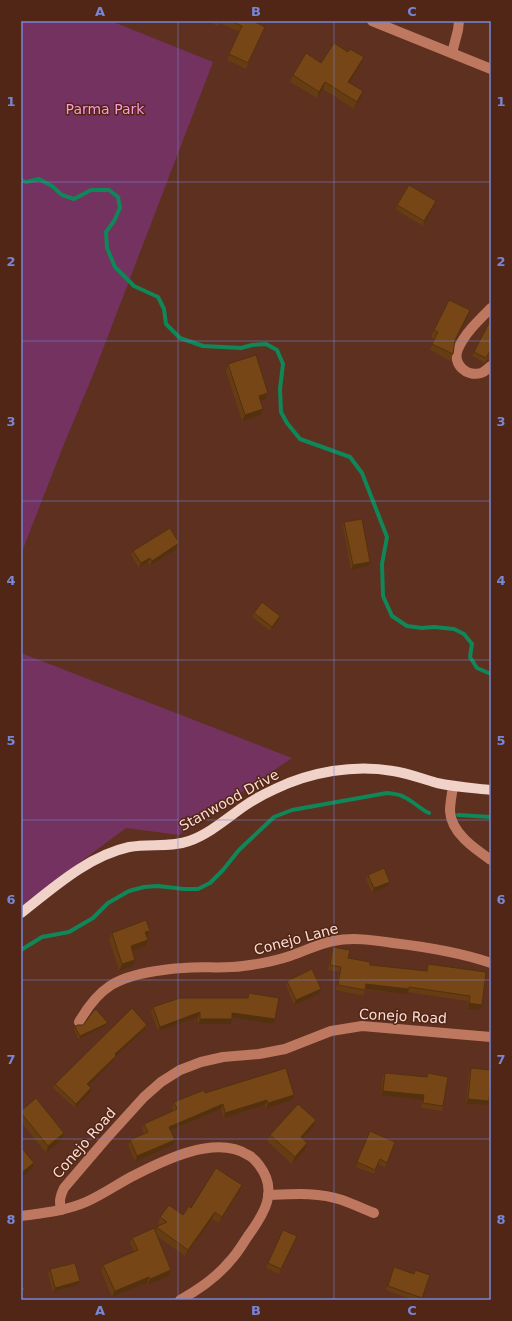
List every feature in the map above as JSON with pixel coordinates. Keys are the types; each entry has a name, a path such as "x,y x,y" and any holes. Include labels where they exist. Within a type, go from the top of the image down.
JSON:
{"main road":[{"name":"Stanwood Drive","path":"21,913 63,881 100,858 118,850 134,846 182,843 190,841 212,829 253,800 275,789 306,777 346,769 383,769 453,786 491,790"}],"street":[{"path":"372,21 491,69"},
{"path":"452,53 459,21"},
{"path":"491,308 474,324 458,349 456,360 461,369 470,374 483,373 491,366"},
{"path":"453,786 450,811 454,825 462,836 491,860"},
{"name":"Conejo Lane","path":"79,1022 94,998 107,987 127,977 137,974 182,968 237,967 264,964 333,941 348,939 366,940 432,947 465,954 491,962"},
{"name":"Conejo Road","path":"61,1210 59,1203 60,1195 64,1188 144,1097 161,1082 180,1070 201,1062 223,1057 259,1054 285,1049 331,1031 362,1026 491,1037"},
{"path":"21,1216 72,1207 87,1201 132,1176 174,1157 200,1150 221,1147 235,1148 254,1159 263,1171 268,1184 268,1195 264,1213 230,1261 202,1285 180,1300"},
{"path":"268,1195 320,1195 342,1200 374,1213"}],"green space":[{"name":"Parma Park","path":"21,21 111,21 213,62 93,375 21,554"},
{"path":"21,653 292,758 179,835 126,828 28,901 21,908"}],"building":[{"path":"231,21 253,21 265,27 248,63 229,54 242,26"},
{"path":"334,43 348,52 350,49 364,57 348,82 363,91 357,102 325,82 319,92 293,75 306,53 321,63"},
{"path":"409,185 436,201 424,221 397,205"},
{"path":"449,300 470,310 455,340 453,354 432,344 438,332 434,330"},
{"path":"489,323 491,324 491,349 486,358 474,352"},
{"path":"256,355 268,393 259,396 263,409 245,415 228,364"},
{"path":"362,519 370,562 353,565 344,522"},
{"path":"170,528 179,543 152,561 150,558 141,563 133,551"},
{"path":"262,602 280,616 272,627 254,613"},
{"path":"384,868 390,882 374,888 368,875"},
{"path":"146,920 150,931 145,932 148,940 131,946 135,960 122,964 112,933"},
{"path":"333,947 350,950 348,958 370,962 370,965 427,971 428,964 486,972 482,1005 469,1003 470,996 409,987 409,989 366,984 365,990 338,985 341,967 330,965"},
{"path":"312,969 321,989 296,1000 287,981"},
{"path":"249,993 279,998 275,1019 232,1013 232,1019 200,1019 200,1012 160,1027 153,1007 180,998 248,998"},
{"path":"132,1008 147,1025 115,1054 116,1056 87,1084 91,1088 76,1104 55,1084"},
{"path":"96,1009 108,1023 80,1036 75,1027 77,1025 83,1025"},
{"path":"286,1068 294,1095 268,1103 267,1100 225,1113 223,1104 169,1127 175,1140 137,1156 130,1140 148,1132 144,1124 177,1109 174,1102 204,1090 205,1093"},
{"path":"471,1068 491,1070 489,1101 468,1099"},
{"path":"385,1073 427,1077 428,1073 448,1077 443,1106 423,1103 424,1095 383,1091"},
{"path":"36,1098 64,1133 48,1146 21,1113 21,1111"},
{"path":"298,1104 316,1120 301,1137 307,1143 295,1157 270,1135"},
{"path":"370,1131 395,1142 387,1163 380,1159 375,1170 357,1162"},
{"path":"21,1147 34,1163 21,1173"},
{"path":"216,1168 242,1185 222,1217 215,1212 188,1250 156,1227 167,1222 160,1217 169,1205 183,1215 189,1206 191,1208"},
{"path":"154,1228 171,1270 115,1291 103,1265 138,1250 132,1238"},
{"path":"283,1230 297,1236 281,1269 268,1263"},
{"path":"75,1263 80,1281 55,1288 50,1269"},
{"path":"394,1267 414,1274 415,1270 430,1275 422,1298 388,1286"},
{"path":"21,1285 25,1288 21,1295"}],"waterway":[{"path":"21,180 26,182 39,179 52,186 62,195 74,199 91,190 109,190 118,197 120,208 114,221 106,232 107,248 115,267 134,286 158,297 164,309 166,324 180,338 203,346 241,348 252,345 266,344 277,350 283,364 280,389 281,412 287,423 300,439 350,457 362,473 387,537 382,564 383,596 392,616 407,626 454,629 464,634 472,644 470,657 477,668 491,674"},
{"path":"21,950 42,937 69,932 93,918 108,903 129,891 144,887 158,886 198,889 210,883 239,850 274,817 292,810 387,793 402,796 429,813"},
{"path":"458,815 491,817"}]}
